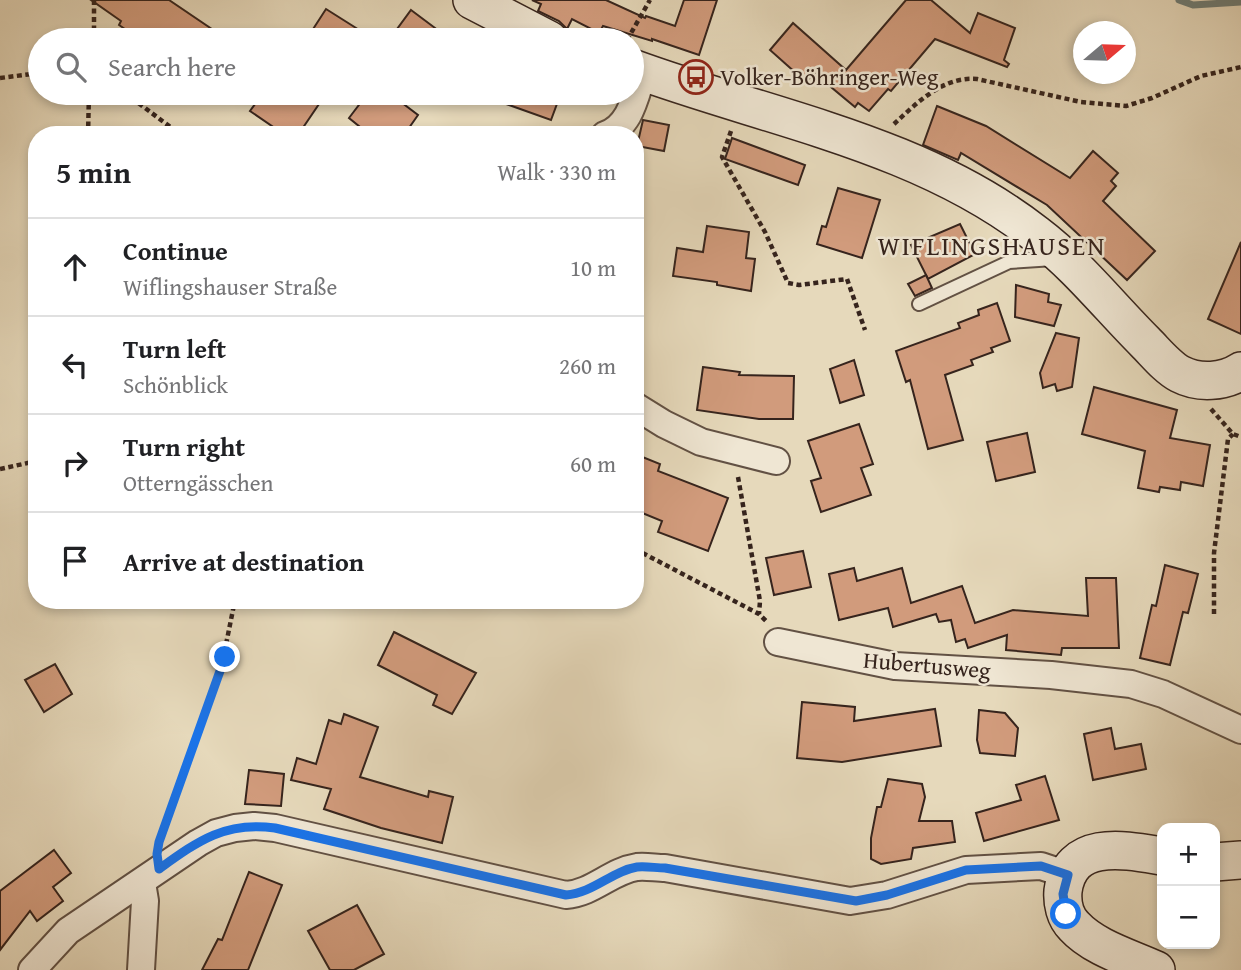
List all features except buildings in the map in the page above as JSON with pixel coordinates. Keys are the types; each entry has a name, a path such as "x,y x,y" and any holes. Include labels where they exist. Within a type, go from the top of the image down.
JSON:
{"street":[{"path":"472,0 526,28"},
{"path":"644,73 918,164 991,203 1037,234 1180,374 1193,379 1210,380 1230,377 1241,371"},
{"path":"620,126 626,120 630,105"},
{"path":"644,411 692,439 776,461"},
{"name":"Hubertusweg","path":"778,642 895,666 1064,676 1131,684 1163,694 1241,730"},
{"path":"32,970 68,931 198,842 216,833 254,826 275,828 566,895 596,887 621,873 640,867 665,868 850,901 880,897 966,870 1041,866 1068,875"},
{"path":"1156,970 1098,943 1075,927 1066,914 1063,888 1068,875 1081,859 1098,852 1117,850 1157,855"},
{"path":"1220,862 1241,860"},
{"path":"141,970 145,901 151,876"}],"lane":[{"path":"919,304 1009,262 1065,259"}],"path":[{"path":"94,0 94,28"},
{"path":"633,28 650,0"},
{"path":"872,148 893,125 930,94 945,84 961,79 977,79 1081,102 1126,106 1152,98 1201,76 1241,67"},
{"path":"0,78 28,74"},
{"path":"740,104 722,157 765,232 789,283 799,285 846,279 865,330"},
{"path":"88,126 89,105"},
{"path":"141,105 169,126"},
{"path":"1214,614 1214,553 1228,439 1233,434 1241,438"},
{"path":"736,452 736,468 760,601 759,614"},
{"path":"0,469 28,463"},
{"path":"644,554 759,614 778,642"},
{"path":"151,876 159,842 221,669 233,609"}],"waterway":[{"path":"1179,0 1193,5 1241,2"}],"place":[{"name":"Volker-Böhringer-Weg","path":"696,77"}],"district":[{"name":"WIFLINGSHAUSEN","path":"992,246"}],"route":[{"path":"225,657 159,842 159,869 216,833 254,826 275,828 566,895 596,887 621,873 640,867 665,868 832,899 856,901 887,895 966,870 1041,866 1068,875 1063,888 1066,914"}]}
